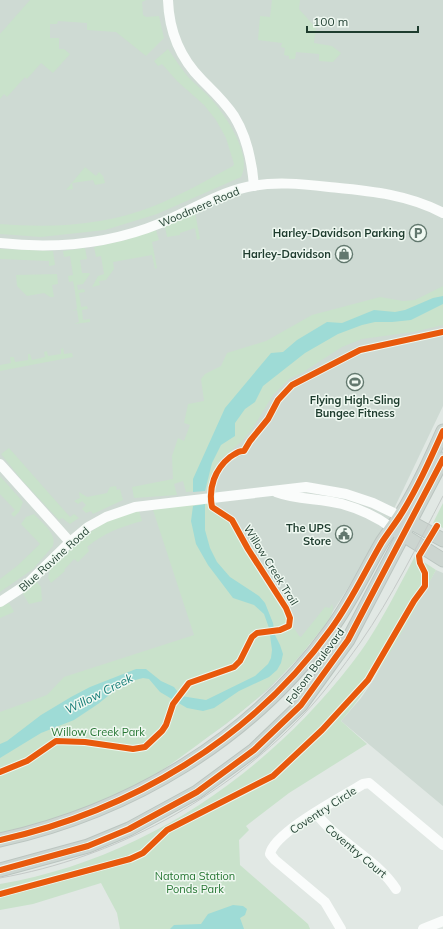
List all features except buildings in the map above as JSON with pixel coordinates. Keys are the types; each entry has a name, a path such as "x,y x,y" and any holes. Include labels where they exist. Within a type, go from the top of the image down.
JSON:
{"main road":[{"name":"Folsom Boulevard","path":"0,870 88,846 130,829 197,792 254,750 301,705 348,640 404,535 405,519 443,432"},
{"name":"Folsom Boulevard","path":"0,840 31,833 103,809 173,773 234,731 282,689 318,646 351,598 392,528 405,519 443,459"},
{"name":"Blue Ravine Road","path":"405,519 443,540"},
{"name":"Blue Ravine Road","path":"392,528 443,560"}],"street":[{"path":"168,0 171,24 184,57 194,71 226,104 241,129 250,155 254,186"},
{"name":"Woodmere Road","path":"0,243 61,245 114,237 159,224 215,197 254,186 299,184 388,193 420,202 443,213"},
{"path":"0,464 70,542"},
{"name":"Blue Ravine Road","path":"0,602 31,582 70,542 92,524 120,511 150,504 306,487 346,494 373,503 405,519"},
{"name":"Blue Ravine Road","path":"274,491 286,495 342,504 375,517 392,528"},
{"name":"Coventry Circle","path":"341,929 325,902 275,860 270,854 272,848 291,829 363,784 369,783 443,845"},
{"name":"Coventry Court","path":"316,813 325,825 385,875 396,889"},
{"path":"423,929 443,921"}],"shaded area":[{"path":"0,0 443,0 443,406 381,536 330,616 300,656 269,689 226,724 157,773 75,811 23,829 0,834"},
{"path":"436,570 443,573 443,806 341,721 361,698 374,679"}],"green space":[{"path":"30,0 146,0 142,2 143,15 146,17 159,16 164,38 146,56 116,32 87,30 87,23 58,21 57,24 50,24 50,38 59,38 59,49 64,49 70,54 53,73 41,63 27,79 25,77 7,97 4,94 0,99 0,34"},
{"path":"272,0 300,0 299,9 316,28 314,43 332,46 341,53 333,62 319,61 319,54 296,52 295,59 289,59 289,56 284,55 285,48 281,47 282,43 258,40 260,16 270,17"},
{"path":"168,49 188,77 212,100 230,126 241,148 244,158 244,168 241,177 157,214 105,230 41,237 0,234 0,224 39,226 78,224 97,222 135,213 174,197 233,166 234,164 226,138 216,120 204,105 177,81 162,64 158,66 154,61"},
{"path":"85,167 96,176 99,172 103,176 105,183 95,185 93,180 72,183 73,189 66,190"},
{"path":"195,212 200,239 197,240 195,228 180,233 180,235 167,237 165,227"},
{"path":"156,230 159,240 152,242 157,268 155,269 152,255 113,262 114,269 106,280 99,281 100,285 92,287 98,276 104,274 101,256 96,257 94,247 126,240"},
{"path":"85,248 87,259 80,260 82,273 90,274 83,284 77,285 78,290 84,289 85,292 79,293 81,307 87,306 88,309 82,310 83,320 90,319 90,322 74,324 79,322 77,310 72,311 77,309 73,281 69,282 68,276 73,275 70,256 64,257 63,251"},
{"path":"0,249 53,251 55,265 49,266 49,261 0,259"},
{"path":"57,274 58,284 52,285 54,297 50,297 44,293 27,296 17,286 16,275"},
{"path":"443,286 443,325 413,332 362,339 342,347 300,374 289,379 273,395 253,428 242,441 219,461 207,490 186,492 183,481 174,484 177,495 134,498 132,487 173,479 172,456 178,438 184,441 190,425 184,423 188,404 204,401 201,379 205,374 221,366 227,353 266,341 312,315 380,297 403,301 415,300"},
{"path":"63,348 64,354 72,353 73,357 0,371 0,365 11,363 10,357 14,357 15,362 28,360 28,354 30,354 32,360 45,357 44,352 47,351 48,356 61,354 61,349"},
{"path":"9,448 70,517 74,514 79,518 70,524 62,518 59,520 21,479 1,454"},
{"path":"0,476 23,502 19,512 14,517 11,514 15,510 0,494"},
{"path":"116,486 117,490 120,489 123,500 93,514 91,511 86,513 82,509 86,505 82,501 78,504 74,501 80,498 79,492 87,497 107,493 110,487"},
{"name":"Willow Creek Park","path":"209,502 212,511 225,518 232,527 299,636 301,637 325,607 330,608 332,604 333,608 330,618 302,654 264,692 164,769 120,793 81,810 0,834 0,712 47,695 64,677 194,635 153,510"},
{"path":"443,503 443,528 433,523"},
{"path":"139,511 142,521 113,531 93,542 87,547 89,551 78,562 74,559 64,570 65,571 51,583 48,578 50,570 79,541 100,526 112,520"},
{"path":"34,514 51,533 54,541 53,546 33,569 0,592 0,579 17,566 40,544 21,524 26,517"},
{"name":"Natoma Station Ponds Park","path":"415,556 436,570 393,648 368,686 341,721 367,744 289,793 246,826 249,830 239,840 240,865 308,924 310,929 120,929 117,913 101,883 33,904 0,910 0,884 52,872 102,855 151,833 197,806 240,776 281,741 318,704 352,663 386,611"},
{"path":"36,581 41,587 42,601 29,604 22,592"},
{"path":"9,603 14,612 0,618 0,607"}],"water":[{"path":"443,296 443,304 411,320 375,322 362,325 338,334 305,353 263,386 255,402 245,409 235,423 235,436 221,445 212,463 205,491 193,492 193,479 225,408 271,353 283,352 297,340 327,322 342,323 374,310 395,312 405,310 433,298"},
{"name":"Willow Creek","path":"205,504 205,530 210,548 217,562 230,577 259,596 265,603 273,623 275,635 283,654 281,663 277,670 269,677 239,691 214,708 203,711 187,708 160,692 149,679 143,678 124,683 98,704 74,720 41,733 0,758 0,744 7,741 41,715 90,687 136,669 146,669 161,681 174,687 181,696 206,700 255,676 268,664 271,658 272,650 269,628 264,614 254,605 233,598 208,565 196,544 191,521 193,506"},
{"path":"233,905 243,906 247,909 245,915 240,918 244,929 170,929 174,925 201,924 208,914"}],"tram line":[{"path":"0,878 42,869 84,856 125,840 202,798 238,773 272,745 318,698 340,671 372,626 414,552 443,496"}],"cycle path":[{"name":"Willow Creek Trail","path":"0,772 27,761 56,741 85,742 133,749 145,747 162,731 166,725 173,704 189,683 234,667 240,661 252,637 257,633 280,630 289,626 290,618 286,608 248,549 232,520 212,507 212,486 220,467 230,457 244,451 268,419 278,400 292,385 360,350 443,332"},
{"path":"0,840 49,827 96,810 141,789 185,765 226,736 264,704 299,668 338,619 382,542 412,495 443,431"},
{"path":"0,870 88,846 129,829 197,792 254,750 301,705 348,640 443,459"},
{"path":"0,894 130,859 143,853 167,830 273,776 322,730 368,680 414,601 425,586 425,573 420,563 419,556 437,526"}],"place":[{"name":"Harley-Davidson Parking","path":"418,233"},
{"name":"Harley-Davidson","path":"344,254"},
{"name":"Flying High-Sling Bungee Fitness","path":"355,382"},
{"name":"The UPS Store","path":"344,534"}]}
